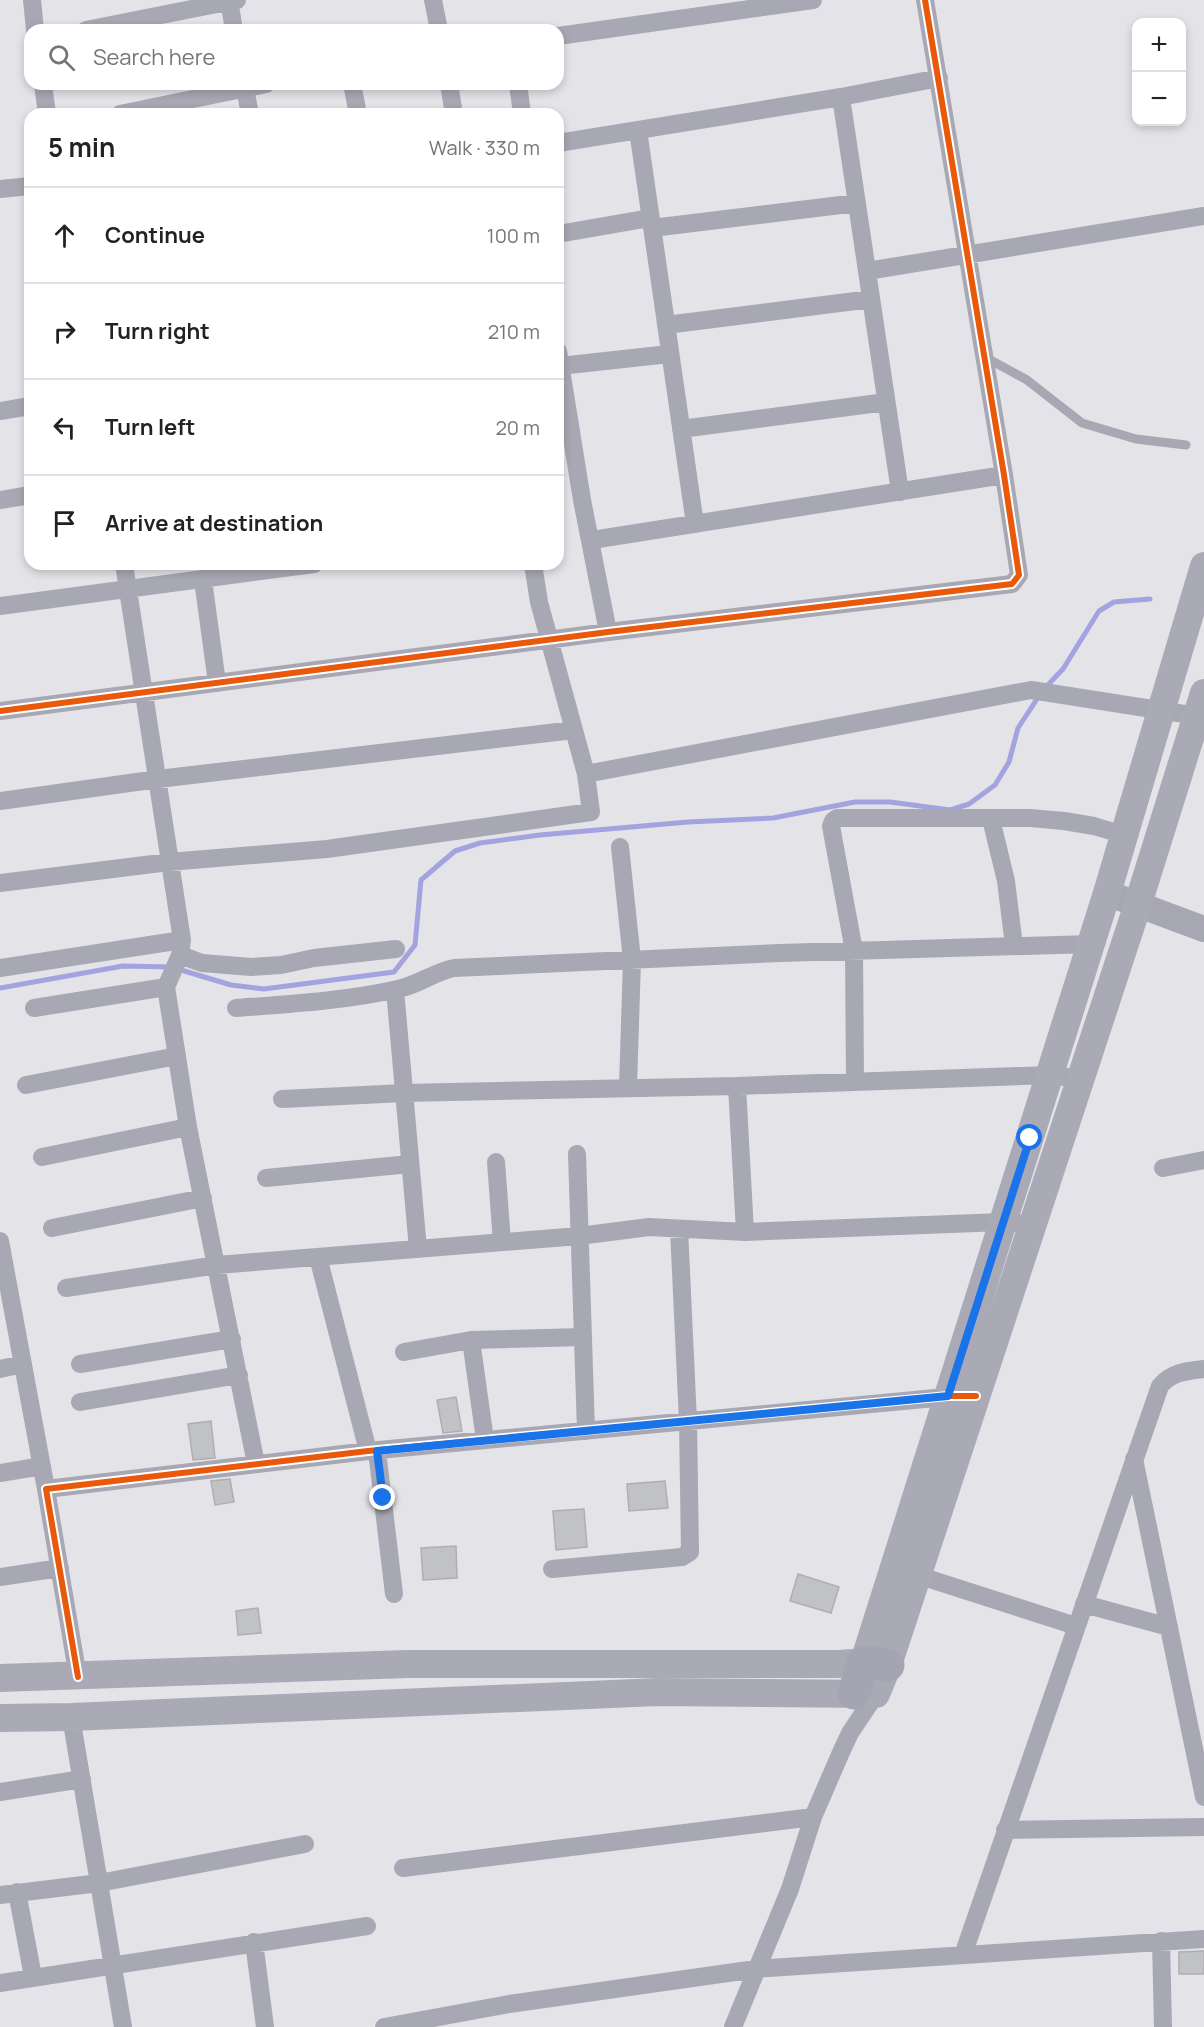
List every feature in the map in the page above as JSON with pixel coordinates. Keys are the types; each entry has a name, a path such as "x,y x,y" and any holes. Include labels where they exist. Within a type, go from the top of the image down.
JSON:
{"main road":[{"path":"871,1678 948,1396 1091,944 1202,579"},
{"path":"871,1678 917,1575 1138,904 1200,704"},
{"path":"0,1678 407,1664 840,1664 871,1678"},
{"path":"0,1718 71,1717 658,1692 871,1678"}],"street":[{"path":"32,0 34,24"},
{"path":"115,24 232,0 234,24"},
{"path":"433,0 438,24"},
{"path":"564,35 813,0"},
{"path":"0,711 608,632 1011,584 1019,575 925,0"},
{"path":"564,142 841,98 939,78"},
{"path":"44,90 46,108"},
{"path":"162,108 229,90"},
{"path":"245,90 249,108"},
{"path":"353,90 357,108"},
{"path":"450,90 453,108"},
{"path":"519,90 521,108"},
{"path":"841,98 900,492"},
{"path":"638,130 695,524"},
{"path":"0,189 24,187"},
{"path":"564,233 857,203"},
{"path":"867,271 1204,216"},
{"path":"666,325 871,299"},
{"path":"564,359 669,354"},
{"path":"564,390 582,500 592,540 608,632"},
{"path":"681,429 886,402"},
{"path":"0,411 24,407"},
{"path":"592,540 1004,475"},
{"path":"0,500 24,496"},
{"path":"125,570 169,861 177,1056 188,1127 256,1464"},
{"path":"0,606 270,570"},
{"path":"0,883 169,861 327,849 588,813 592,808 586,774 539,602 534,570"},
{"path":"203,579 217,683"},
{"path":"586,774 1032,690 1161,710 1200,704"},
{"path":"0,801 158,779 574,730"},
{"path":"855,1080 854,951 831,826 833,821 837,818 1030,818 1094,826 1124,835"},
{"path":"991,819 1006,881 1014,946"},
{"path":"620,847 632,960 628,1087"},
{"path":"1107,892 1204,929"},
{"path":"236,1008 325,1001 395,990 454,968 854,951 1091,944"},
{"path":"0,968 202,963 250,967 281,965 314,957 396,949"},
{"path":"34,1008 175,964"},
{"path":"395,990 418,1249"},
{"path":"26,1084 177,1056"},
{"path":"282,1099 404,1093 737,1086 855,1080 1050,1075 1080,1079"},
{"path":"737,1086 746,1232"},
{"path":"42,1157 188,1127"},
{"path":"577,1154 586,1431"},
{"path":"1163,1168 1204,1160"},
{"path":"496,1162 502,1242"},
{"path":"266,1178 410,1164"},
{"path":"52,1228 203,1198"},
{"path":"66,1288 217,1265 579,1236 649,1227 746,1232 1003,1222 1032,1225"},
{"path":"552,1569 682,1557 690,1552 688,1421 679,1229"},
{"path":"0,1241 2,1265 42,1466 78,1677"},
{"path":"318,1257 373,1451 394,1594"},
{"path":"404,1352 471,1340 583,1337"},
{"path":"80,1364 232,1339"},
{"path":"471,1340 485,1440"},
{"path":"0,1369 23,1364"},
{"path":"963,1955 1160,1386 1167,1377 1176,1373 1204,1369"},
{"path":"80,1402 239,1375"},
{"path":"46,1489 373,1451 948,1396 976,1396"},
{"path":"1134,1459 1204,1797"},
{"path":"0,1473 42,1466"},
{"path":"0,1577 60,1568"},
{"path":"917,1575 1076,1626"},
{"path":"1084,1604 1169,1627"},
{"path":"734,2027 790,1889 813,1817 871,1678"},
{"path":"71,1717 123,2027"},
{"path":"0,1792 82,1779"},
{"path":"403,1869 813,1817"},
{"path":"1005,1830 1204,1827"},
{"path":"33,1977 9,1894 99,1883 305,1845"},
{"path":"0,1983 367,1926"},
{"path":"384,2027 509,2004 756,1969 1204,1939"},
{"path":"1161,1941 1163,2027"},
{"path":"254,1942 265,2027"}],"lane":[{"path":"985,357 1027,380 1082,423 1136,440 1186,445"}],"building":[{"path":"456,1397 462,1431 443,1433 437,1400"},
{"path":"211,1421 215,1458 193,1460 188,1424"},
{"path":"230,1479 234,1502 215,1505 211,1481"},
{"path":"665,1481 668,1508 629,1511 627,1484"},
{"path":"584,1509 587,1547 556,1550 553,1511"},
{"path":"456,1546 457,1578 423,1580 421,1548"},
{"path":"798,1574 839,1587 831,1613 790,1601"},
{"path":"258,1608 261,1633 238,1635 236,1611"},
{"path":"1204,1951 1204,1974 1179,1974 1179,1952"}],"waterway":[{"path":"1045,688 1063,669 1099,611 1114,602 1150,599"},
{"path":"0,988 123,966 171,967 231,985 264,989 394,972 415,945 421,880 455,851 480,843 540,835 688,822 773,818 855,802 890,802 950,810 969,804 995,785 1009,762 1018,728 1039,696"}],"cycle path":[{"path":"0,711 608,632 1012,584 1019,575 925,0"},
{"path":"78,1677 46,1489 368,1451 948,1396 976,1396"}],"route":[{"path":"383,1498 377,1451 948,1396 1030,1138"}]}
